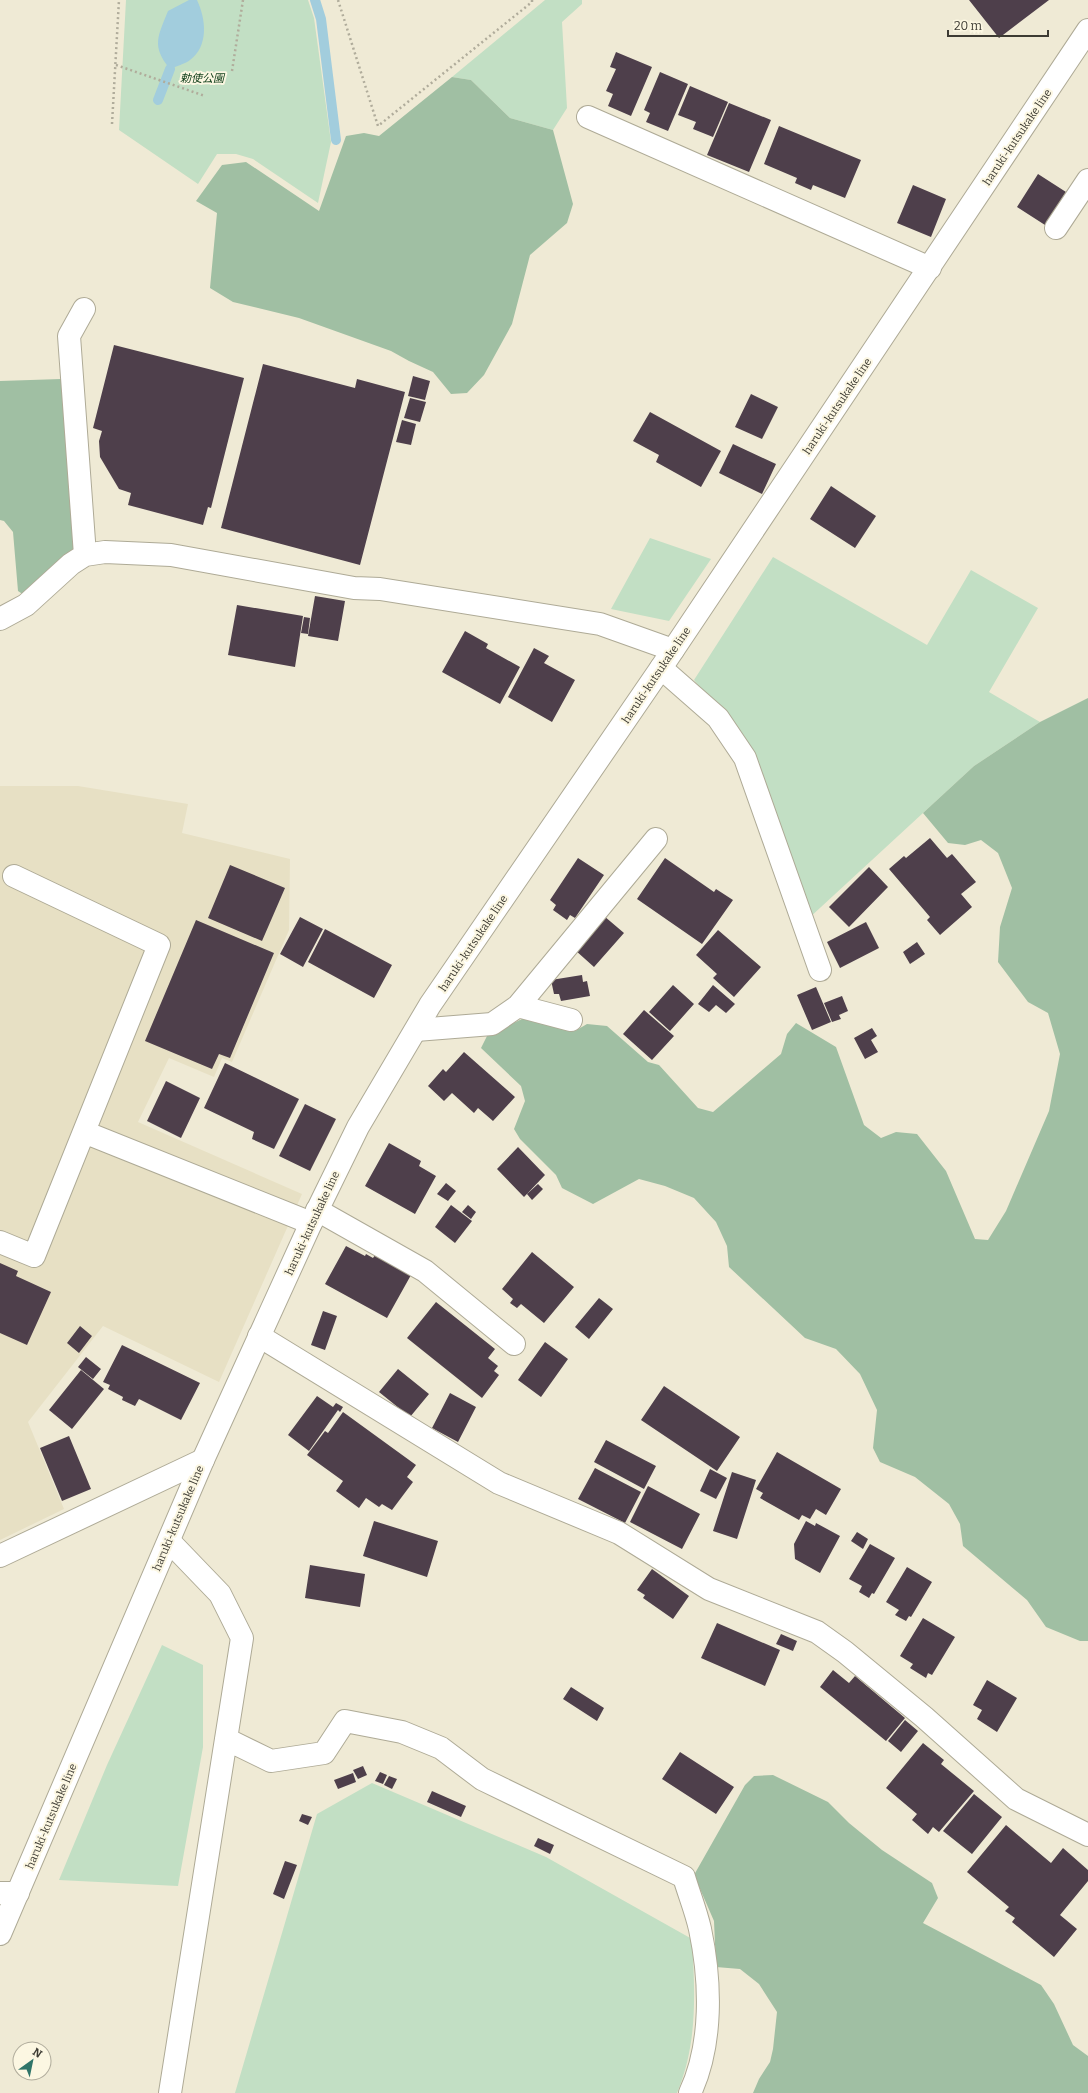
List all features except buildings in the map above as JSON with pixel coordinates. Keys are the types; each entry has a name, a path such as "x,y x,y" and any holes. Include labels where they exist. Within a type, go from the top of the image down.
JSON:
{"street":[{"name":"haruki-kutsukake line","path":"0,1934 9,1893 169,1541 203,1460 259,1336 314,1217 358,1127 430,1005 667,659 1087,33"},
{"path":"588,117 930,268"},
{"path":"1056,228 1088,180"},
{"path":"84,309 69,336 85,555"},
{"path":"0,618 26,605 71,564 85,555 105,552 171,555 354,588 395,591 600,624 667,659 718,718 745,758 820,970"},
{"path":"416,1030 492,1024 518,1006 656,839"},
{"path":"0,1242 34,1256 159,945 14,876"},
{"path":"518,1006 571,1020"},
{"path":"84,1132 314,1217 425,1271 514,1344"},
{"path":"259,1336 499,1483 619,1533 709,1589 817,1632 846,1652 924,1717 1016,1799 1088,1835"},
{"path":"0,1556 203,1460"},
{"path":"169,1541 220,1594 242,1638 170,2093"},
{"path":"226,1739 271,1761 324,1753 345,1721 402,1732 442,1748 482,1779 684,1877 700,1928 709,1994 705,2035 696,2080 690,2093"}],"path":[{"path":"112,124 120,0"},
{"path":"232,71 243,0"},
{"path":"338,0 378,126 532,2 532,0"},
{"path":"116,65 205,96"}],"shaded area":[{"path":"0,786 78,786 188,804 182,833 290,859 289,930 232,1062 222,1058 214,1077 169,1058 138,1122 302,1194 219,1382 103,1326 28,1422 64,1509 0,1540"}],"green space":[{"name":"勅使公園","path":"126,0 308,0 314,18 331,142 318,203 253,159 236,154 217,154 198,184 119,130"},
{"path":"545,0 582,0 582,4 562,22 567,108 553,130 510,118 471,80 452,77"},
{"path":"452,77 471,80 510,118 553,130 573,204 567,223 530,255 512,324 484,375 467,393 451,394 433,372 391,351 299,318 233,302 210,288 217,213 196,201 222,165 246,162 319,211 346,136 364,133 379,136"},
{"path":"61,379 77,547 24,595 18,591 13,532 4,521 0,520 0,381"},
{"path":"650,538 711,559 669,621 611,609"},
{"path":"773,557 927,645 971,570 1038,608 989,692 1040,722 974,766 808,919 752,752 694,680"},
{"path":"1088,698 1088,1641 1080,1641 1046,1627 1027,1600 963,1546 960,1524 949,1504 915,1477 880,1462 873,1448 877,1410 860,1374 836,1349 805,1338 729,1267 727,1246 716,1222 694,1198 665,1186 639,1179 593,1204 562,1188 556,1175 520,1139 514,1129 525,1101 521,1086 481,1048 487,1036 524,1018 575,1031 587,1024 607,1026 648,1062 659,1065 698,1108 713,1112 781,1054 787,1034 796,1023 836,1047 864,1125 881,1138 896,1132 917,1134 946,1171 975,1239 988,1240 1006,1211 1049,1111 1060,1054 1048,1013 1028,1002 998,962 1000,927 1012,888 998,853 981,840 965,845 948,843 923,813 974,766 1040,722"},
{"path":"162,1645 203,1665 203,1747 178,1886 59,1880 107,1765"},
{"path":"773,1775 828,1802 849,1823 882,1850 932,1883 938,1898 923,1923 1041,1985 1054,2004 1073,2045 1088,2056 1088,2093 753,2093 759,2079 770,2062 777,2012 759,1984 740,1969 716,1967 714,1921 694,1875 745,1785 754,1776"},
{"path":"372,1783 546,1857 692,1939 694,2017 689,2055 677,2093 235,2093 317,1814"}],"water":[{"path":"189,0 197,0 200,7 204,24 203,40 196,54 190,60 170,69 160,54 158,47 159,34 168,11"}],"waterway":[{"path":"315,0 321,19 336,140"},
{"path":"158,100 170,69"}]}
